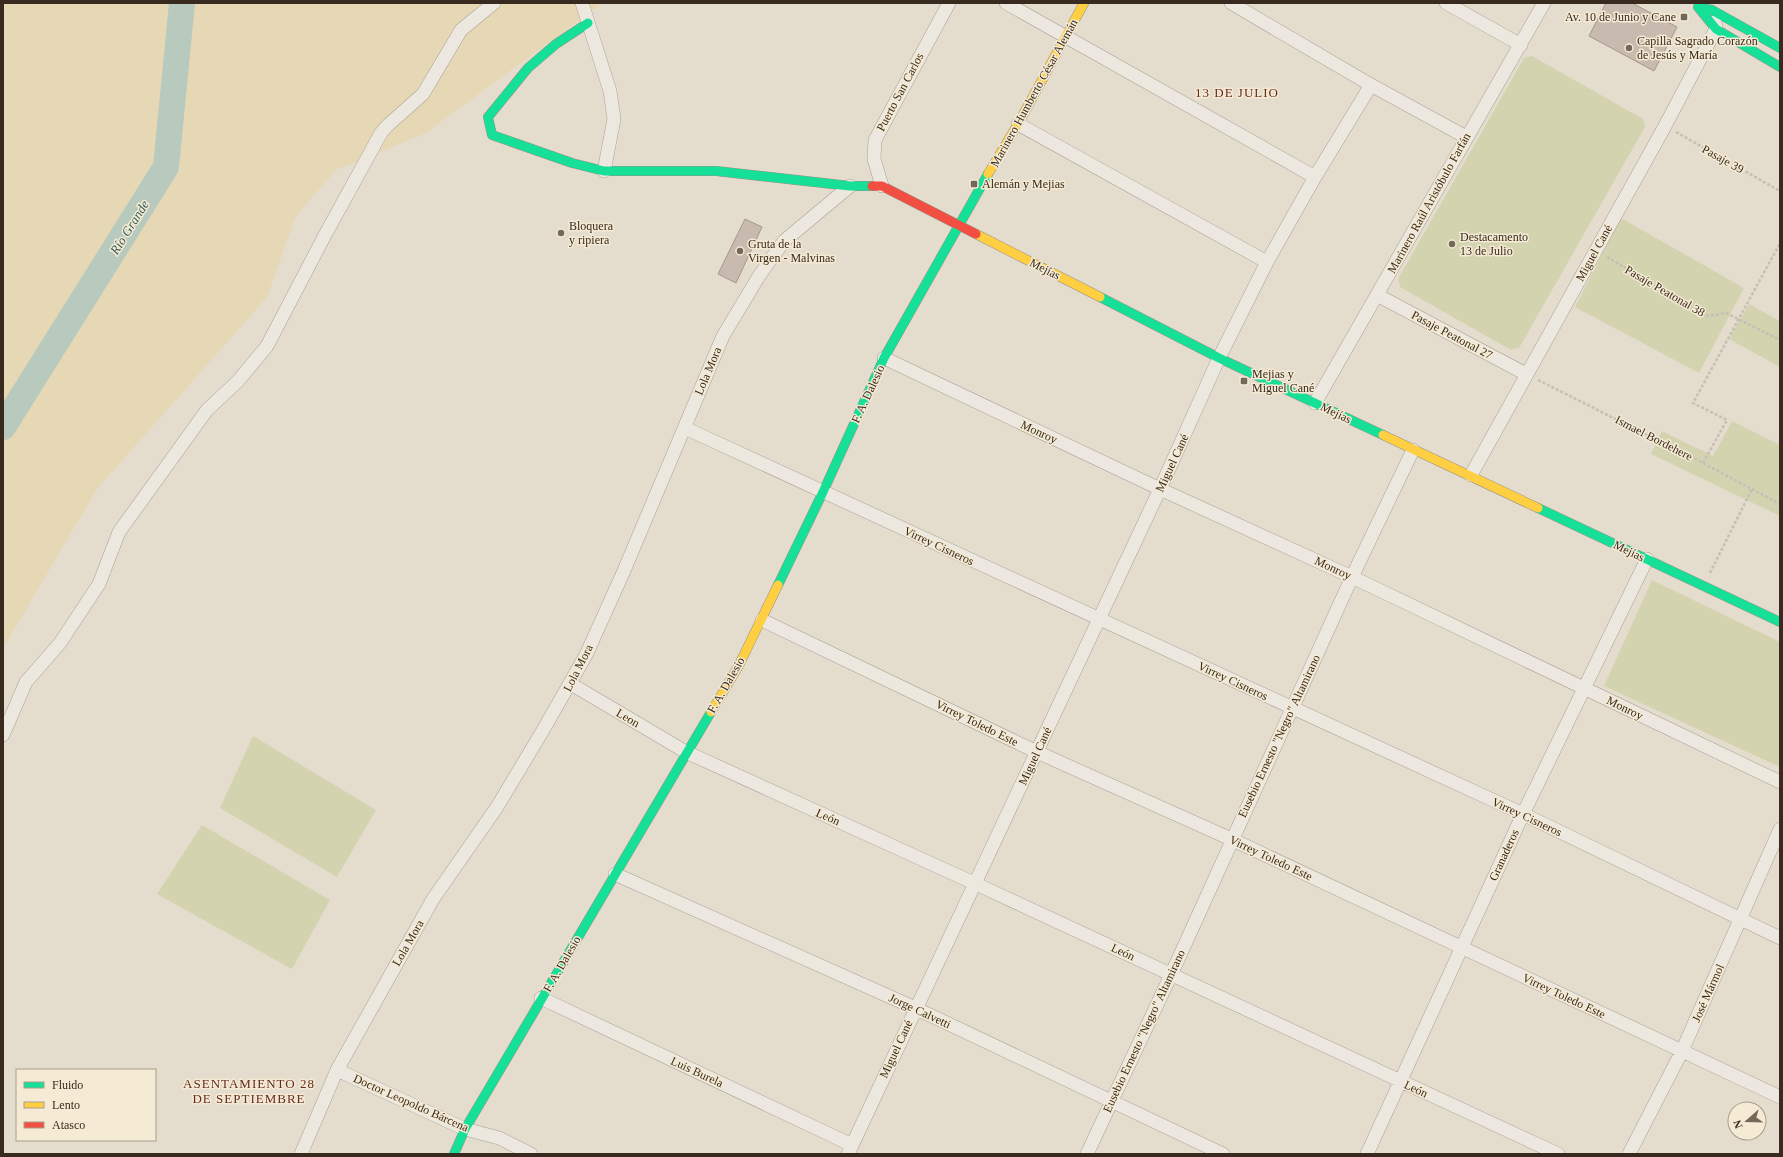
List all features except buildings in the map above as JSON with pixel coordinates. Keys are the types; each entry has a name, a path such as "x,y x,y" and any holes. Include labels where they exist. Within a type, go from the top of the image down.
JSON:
{"street":[{"path":"3,735 26,682 60,643 99,584 119,532 207,410 238,381 267,346 325,235 381,133 423,94 461,30 494,3"},
{"path":"582,3 610,91 614,119 604,171"},
{"name":"Puerto San Carlos","path":"882,186 874,159 875,140 949,3"},
{"path":"1006,3 1315,177"},
{"name":"Marinero Humberto César Alemán","path":"958,225 1018,124 1084,3"},
{"path":"1231,3 1466,137"},
{"path":"1446,3 1521,45"},
{"name":"Marinero Raúl Aristóbulo Farfán","path":"1315,402 1378,295 1466,137 1521,45 1544,3"},
{"path":"1695,5 1714,6 1780,48"},
{"path":"1695,5 1716,29 1780,66"},
{"path":"1714,6 1716,29"},
{"name":"Mejías","path":"588,23 556,44 528,68 488,117 492,135 572,163 604,171 716,171 850,186 882,186 1219,358 1315,402 1413,450 1471,475 1780,622"},
{"name":"Miguel Cané","path":"1471,475 1665,126 1716,29"},
{"name":"Miguel Cané","path":"850,1149 915,1008 1099,620 1219,358 1267,262 1315,177 1371,84"},
{"path":"1018,124 1267,262"},
{"name":"Lola Mora","path":"301,1154 337,1070 433,899 497,807 571,684 586,655 623,573 723,336 759,276 784,241 850,186"},
{"name":"F. A. Dalesio","path":"454,1154 465,1129 541,998 686,752 738,667 823,492 884,358 958,225"},
{"name":"Pasaje Peatonal 27","path":"1378,295 1526,374"},
{"name":"Monroy","path":"884,358 1160,489 1352,577 1780,782"},
{"name":"Virrey Cisneros","path":"684,428 1523,814 1780,938"},
{"name":"Eusebio Ernesto \"Negro\" Altamirano","path":"1087,1154 1171,975 1231,839 1352,577 1413,450"},
{"name":"Granaderos","path":"1367,1154 1401,1082 1460,948 1523,814 1647,559"},
{"name":"Virrey Toledo Este","path":"762,620 1037,752 1231,839 1460,948 1780,1097"},
{"name":"Leon","path":"571,684 686,752"},
{"name":"León","path":"686,752 974,883 1558,1154"},
{"name":"José Mármol","path":"1629,1154 1682,1051 1780,829"},
{"name":"Jorge Calvetti","path":"615,874 915,1008 1223,1154"},
{"name":"Luis Burela","path":"541,998 850,1149"},
{"name":"Doctor Leopoldo Bárcena","path":"337,1070 465,1129 499,1138 530,1154"}],"path":[{"name":"Pasaje 39","path":"1665,126 1780,191"},
{"path":"1703,463 1727,420 1693,403 1738,318 1779,244 1780,245"},
{"name":"Pasaje Peatonal 38","path":"1595,250 1708,316 1726,313 1780,340"},
{"name":"Ismael Bordehere","path":"1526,374 1703,463 1780,504"},
{"path":"1703,585 1752,489"}],"green space":[{"path":"1532,56 1643,119 1645,127 1519,348 1511,350 1400,287 1398,279 1524,58"},
{"path":"1621,218 1744,288 1699,373 1575,307"},
{"path":"1749,304 1780,321 1780,367 1729,339"},
{"path":"1732,421 1780,445 1780,516 1651,454 1662,431 1713,456"},
{"path":"1652,580 1780,642 1780,767 1604,686"},
{"path":"253,736 376,810 337,877 220,808"},
{"path":"202,825 330,900 292,969 157,894"}],"sand":[{"path":"3,3 603,3 424,134 336,170 296,216 267,297 97,489 3,648"}],"waterway":[{"name":"Río Grande","path":"3,427 166,167 182,3"}],"traffic: fast":[{"path":"1698,7 1716,29 1780,67"},
{"path":"1698,7 1712,10 1780,48"},
{"path":"588,23 556,44 528,68 488,117 492,135 572,163 604,171 716,171 850,186 872,186"},
{"path":"778,585 823,492 884,358 988,174"},
{"path":"1100,297 1219,358 1383,435"},
{"path":"1538,508 1780,622"},
{"path":"454,1154 465,1129 711,712"}],"traffic: slow":[{"path":"988,174 1018,124 1084,3"},
{"path":"976,234 1100,297"},
{"path":"1383,435 1538,508"},
{"path":"711,712 738,667 778,585"}],"traffic: jam":[{"path":"872,186 882,186 976,234"}],"place":[{"name":"Av. 10 de Junio y Cane","path":"1684,17"},
{"name":"Capilla Sagrado Corazón de Jesús y María","path":"1629,48"},
{"name":"Alemán y Mejias","path":"974,184"},
{"name":"Bloquera y ripiera","path":"561,233"},
{"name":"Destacamento 13 de Julio","path":"1452,244"},
{"name":"Gruta de la Virgen - Malvinas","path":"740,251"},
{"name":"Mejias y Miguel Cané","path":"1244,381"}],"district":[{"name":"13 DE JULIO","path":"1237,92"},
{"name":"ASENTAMIENTO 28 DE SEPTIEMBRE","path":"249,1090"}]}
